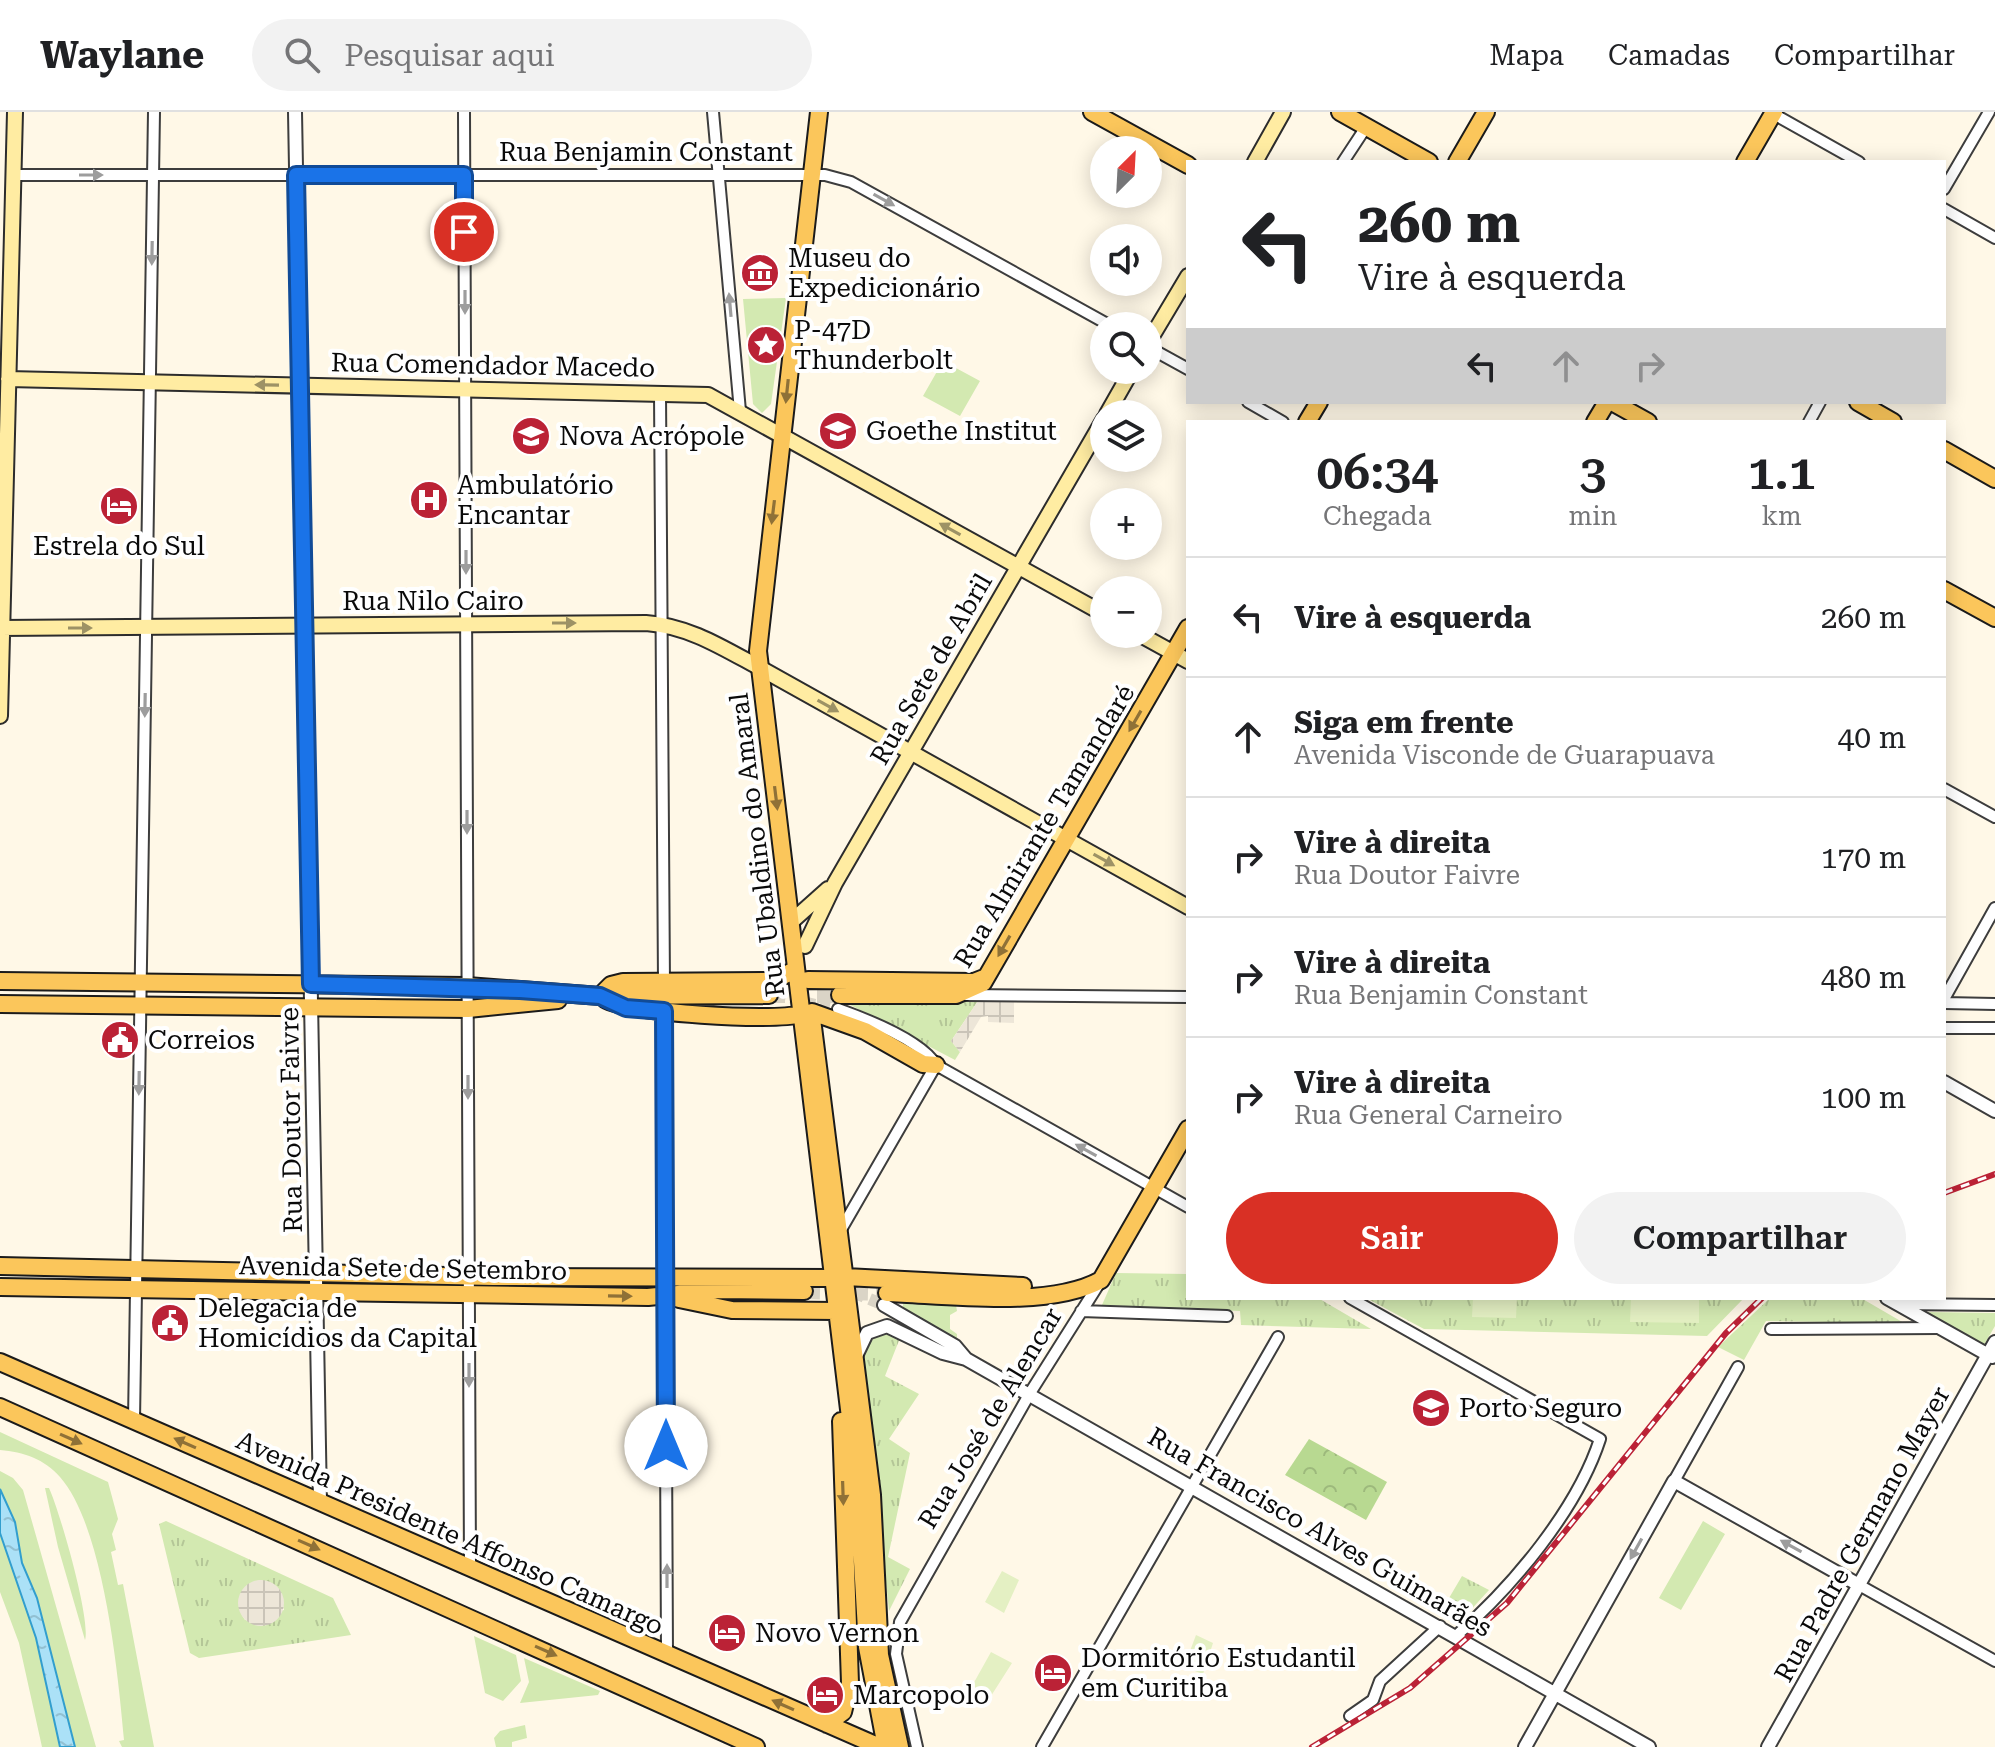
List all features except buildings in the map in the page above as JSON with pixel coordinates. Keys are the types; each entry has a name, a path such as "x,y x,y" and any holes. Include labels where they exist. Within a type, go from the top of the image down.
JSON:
{"main road":[{"path":"0,716 4,379 11,257 7,175 15,112"},
{"name":"Rua Ubaldino do Amaral","path":"819,112 758,643 791,922 802,974 839,1278 854,1359 872,1495 870,1572"},
{"path":"1092,112 1186,164"},
{"path":"1256,160 1283,112"},
{"path":"1340,112 1425,160"},
{"path":"1458,160 1486,112"},
{"path":"1746,160 1773,113"},
{"path":"0,281 11,257"},
{"path":"1162,321 1186,279"},
{"name":"Rua Comendador Macedo","path":"4,379 708,395 1090,606"},
{"path":"1614,404 1644,420"},
{"path":"1862,404 1890,420"},
{"name":"Rua Sete de Abril","path":"805,946 835,883 1090,442"},
{"path":"1946,451 1995,479"},
{"path":"1946,591 1995,618"},
{"name":"Rua Nilo Cairo","path":"1,628 662,624 701,636 1186,906"},
{"name":"Rua Almirante Tamandaré","path":"956,995 985,978 1066,839 1181,657 1186,636"},
{"path":"1162,647 1181,657"},
{"path":"791,922 835,883"},
{"name":"Rua Ubaldino do Amaral","path":"802,974 805,946"},
{"path":"600,996 611,985 623,982 774,981 802,974 974,982 985,978"},
{"path":"0,981 467,986 600,996 769,995"},
{"path":"60,981 97,1005"},
{"path":"198,1006 239,983"},
{"path":"839,1002 956,995"},
{"path":"0,1004 468,1009 600,996 626,1008 806,1013 865,1031 923,1064 936,1065"},
{"name":"Rua Ubaldino do Amaral","path":"806,1013 835,1195 839,1233 836,1311 870,1572"},
{"name":"Rua José de Alencar","path":"1101,1280 1186,1132"},
{"name":"Avenida Sete de Setembro","path":"0,1266 136,1279"},
{"path":"666,1288 718,1276 1086,1289"},
{"name":"Avenida Sete de Setembro","path":"0,1287 136,1279 804,1291"},
{"path":"885,1299 1057,1296 1086,1289 1101,1280"},
{"path":"666,1288 732,1310 836,1311"},
{"name":"Avenida Presidente Affonso Camargo","path":"0,1362 883,1747"},
{"path":"827,1724 843,1712 850,1683 842,1468 845,1388"},
{"path":"0,1407 756,1747"},
{"path":"870,1572 867,1647 883,1747"},
{"path":"870,1572 880,1655 900,1747"}],"street":[{"path":"134,1421 154,112"},
{"name":"Rua Doutor Faivre","path":"295,112 320,1502"},
{"path":"464,112 470,1568"},
{"path":"713,112 740,411"},
{"path":"1946,186 1989,112"},
{"path":"1773,113 1855,160"},
{"path":"1344,160 1366,127"},
{"name":"Rua Benjamin Constant","path":"7,175 812,174 851,182 1090,314"},
{"path":"1946,210 1995,238"},
{"path":"1162,353 1186,368"},
{"path":"660,393 664,983"},
{"path":"1252,404 1280,420"},
{"path":"1946,790 1995,817"},
{"path":"1946,997 1995,908"},
{"path":"985,978 999,995"},
{"path":"956,995 1186,997"},
{"path":"1946,1001 1995,1004"},
{"path":"839,1002 929,1054 936,1065 1186,1206"},
{"path":"664,1011 667,1654"},
{"path":"1946,1028 1995,1028"},
{"path":"839,1233 936,1065"},
{"path":"1946,1083 1995,1111"},
{"path":"835,1195 850,1199 860,1195"},
{"name":"Rua José de Alencar","path":"917,1747 896,1654 900,1622 1033,1388 1101,1280"},
{"name":"Rua Francisco Alves Guimarães","path":"885,1299 955,1346 966,1359"},
{"path":"1354,1300 1600,1439 1548,1535 1511,1582 1457,1635"},
{"path":"1892,1301 1995,1305"},
{"path":"1892,1301 1991,1357"},
{"path":"1081,1311 1227,1316"},
{"name":"Rua Francisco Alves Guimarães","path":"854,1359 867,1333 887,1326 943,1353 966,1359 1009,1385 1033,1388 1192,1485 1649,1747"},
{"path":"1771,1329 1940,1328"},
{"path":"1042,1747 1278,1337"},
{"name":"Rua Padre Germano Mayer","path":"1768,1747 1991,1357 1995,1342"},
{"path":"1525,1747 1738,1367"},
{"path":"1674,1481 1995,1661"},
{"path":"1350,1716 1373,1700 1380,1681 1440,1626"}],"green space":[{"path":"786,298 771,404 762,413 753,404 743,299"},
{"path":"943,361 980,381 960,416 923,396"},
{"path":"839,999 978,1001 951,1041 960,1052 955,1060"},
{"path":"1116,1273 1186,1274 1186,1300 1321,1300 1371,1329 1241,1325 1240,1311 1102,1305"},
{"path":"1370,1300 1742,1300 1707,1336 1424,1329"},
{"path":"1473,1300 1517,1300 1516,1318 1472,1317"},
{"path":"1631,1300 1699,1300 1699,1323 1630,1322"},
{"path":"1768,1300 1864,1300 1904,1323 1766,1321 1744,1360 1718,1347"},
{"path":"903,1304 956,1305 957,1311 950,1315 950,1329 957,1334 957,1340 903,1308"},
{"path":"1927,1312 1995,1313 1995,1326 1984,1345"},
{"path":"880,1333 900,1338 885,1376 919,1394 889,1439 910,1453 888,1557 910,1569 889,1611 863,1358 867,1345"},
{"path":"0,1432 108,1482 118,1519 112,1534 116,1550 111,1552 118,1585 123,1584 154,1747 122,1747 119,1741 124,1740 106,1602 88,1530 75,1500 60,1477 47,1465 25,1455 0,1450"},
{"path":"1309,1439 1387,1482 1366,1520 1285,1475"},
{"path":"0,1471 13,1478 23,1490 96,1747 75,1747 37,1599 22,1563 15,1522 0,1489"},
{"path":"45,1488 49,1488 67,1541 83,1611 85,1640 58,1547"},
{"path":"166,1521 333,1598 351,1635 199,1658 190,1653 159,1524","holes":["261,1580 280,1590 284,1610 245,1620 239,1601 248,1586"]},
{"path":"1703,1521 1725,1534 1681,1610 1659,1598"},
{"path":"0,1533 36,1638 60,1747 42,1747 19,1643 0,1592"},
{"path":"1002,1571 1019,1580 1004,1613 985,1602"},
{"path":"1462,1576 1489,1590 1457,1625 1439,1615"},
{"path":"1196,1635 1213,1643 1203,1674 1184,1667"},
{"path":"474,1636 516,1655 521,1681 503,1701 485,1693"},
{"path":"991,1652 1012,1663 991,1696 972,1686"},
{"path":"524,1658 600,1691 598,1695 520,1703 529,1682"},
{"path":"525,1725 527,1738 512,1742 512,1747 496,1747 494,1738 500,1731"}],"shaded area":[{"path":"978,1001 1014,1002 1014,1023 988,1022 988,1016 981,1017 960,1052 951,1041"},
{"path":"261,1580 277,1587 284,1603 277,1619 261,1626 245,1619 238,1603 245,1587"}],"water":[{"path":"0,1489 15,1522 22,1563 37,1598 75,1747 60,1747 36,1638 0,1533"}],"tunnel":[{"path":"769,995 840,995"},
{"path":"776,995 838,1009"},
{"path":"804,1291 887,1293"},
{"path":"853,1292 884,1305"}],"railway":[{"path":"1946,1192 1995,1174"},
{"path":"1312,1747 1410,1688 1507,1603 1726,1333 1760,1300"}],"place":[{"name":"Museu do Expedicionário","path":"760,273"},
{"name":"P-47D Thunderbolt","path":"766,345"},
{"name":"Goethe Institut","path":"838,431"},
{"name":"Nova Acrópole","path":"531,436"},
{"name":"Ambulatório Encantar","path":"429,500"},
{"name":"Estrela do Sul","path":"119,506"},
{"name":"Correios","path":"120,1040"},
{"name":"Delegacia de Homicídios da Capital","path":"170,1323"},
{"name":"Porto Seguro","path":"1431,1408"},
{"name":"Novo Vernon","path":"727,1633"},
{"name":"Dormitório Estudantil em Curitiba","path":"1053,1673"},
{"name":"Marcopolo","path":"825,1695"}],"route":[{"path":"464,232 464,175 296,175 311,984 467,986 600,996 626,1008 664,1011 666,1446"}]}
